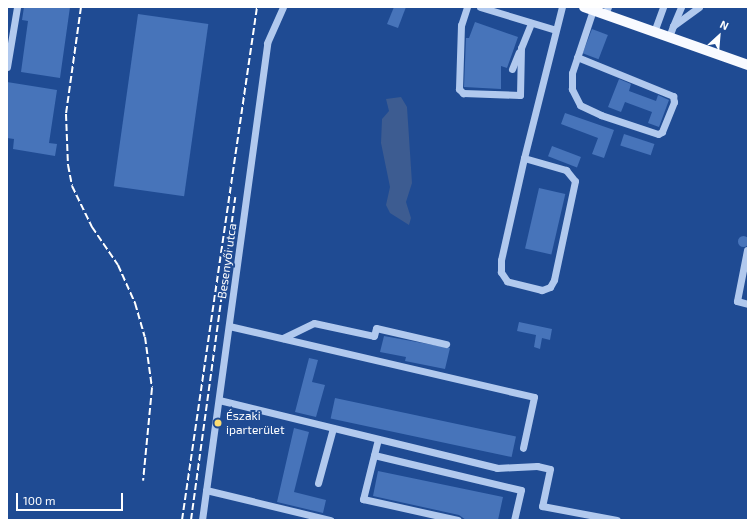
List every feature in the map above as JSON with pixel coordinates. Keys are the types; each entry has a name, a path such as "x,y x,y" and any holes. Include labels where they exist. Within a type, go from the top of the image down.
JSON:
{"main road":[{"path":"590,8 606,11 654,32 748,65"}],"street":[{"path":"7,67 17,7"},
{"name":"Besenyői utca","path":"202,520 267,43 282,7"},
{"path":"467,7 461,25 460,92 520,95 521,48"},
{"path":"480,7 556,30"},
{"path":"524,158 566,170 575,181 554,280 550,287 542,290 507,282 501,272 524,158 562,7"},
{"path":"654,32 663,7"},
{"path":"669,37 681,7"},
{"path":"673,26 699,7"},
{"path":"577,57 673,96 674,102 662,132 658,134 590,111 580,105 572,89 572,73 590,8"},
{"path":"512,69 531,23"},
{"path":"747,250 737,301 748,304"},
{"path":"283,338 314,323 374,336 376,328 446,344"},
{"path":"229,326 534,396 524,448"},
{"path":"219,400 497,468 537,466 550,469 542,506 618,520"},
{"path":"318,483 333,428"},
{"path":"378,439 363,499 458,520"},
{"path":"374,456 521,490 514,520"},
{"path":"206,490 330,520"}],"water":[{"path":"401,97 407,107 412,183 406,202 411,218 409,225 390,213 386,205 390,187 381,143 382,119 389,111 386,99"}],"building":[{"path":"24,7 70,7 60,78 21,72 28,21 22,20"},
{"path":"394,7 406,7 398,28 387,24"},
{"path":"138,14 208,24 184,196 114,186"},
{"path":"475,22 518,37 507,68 501,66 501,89 464,87 466,38 469,38"},
{"path":"592,29 608,35 599,59 583,53"},
{"path":"619,79 631,84 629,91 656,101 658,95 669,100 659,127 648,123 652,112 625,102 621,112 608,107"},
{"path":"7,82 57,90 49,143 57,144 55,156 13,149 14,139 7,138"},
{"path":"565,113 614,130 604,158 592,154 598,138 561,124"},
{"path":"624,134 654,144 651,155 620,145"},
{"path":"552,146 581,157 577,167 548,156"},
{"path":"539,188 565,194 551,254 525,248"},
{"path":"743,235 747,237 749,241 747,245 743,247 739,245 737,241 739,237"},
{"path":"519,322 552,329 550,340 542,338 540,349 534,347 536,335 517,331"},
{"path":"384,336 450,348 445,369 405,361 406,357 380,352"},
{"path":"309,358 318,360 312,382 325,385 316,417 295,412"},
{"path":"335,398 516,436 512,457 331,419"},
{"path":"294,428 309,432 294,492 326,500 323,513 277,502"},
{"path":"378,471 503,497 498,520 466,520 459,515 373,496"}],"railway":[{"path":"81,7 66,114 68,165 72,186 92,227 118,265 135,303 145,337 152,388 143,481"},
{"path":"182,520 257,7"},
{"path":"191,520 235,197"}],"place":[{"name":"Északi iparterület","path":"218,423"}]}
